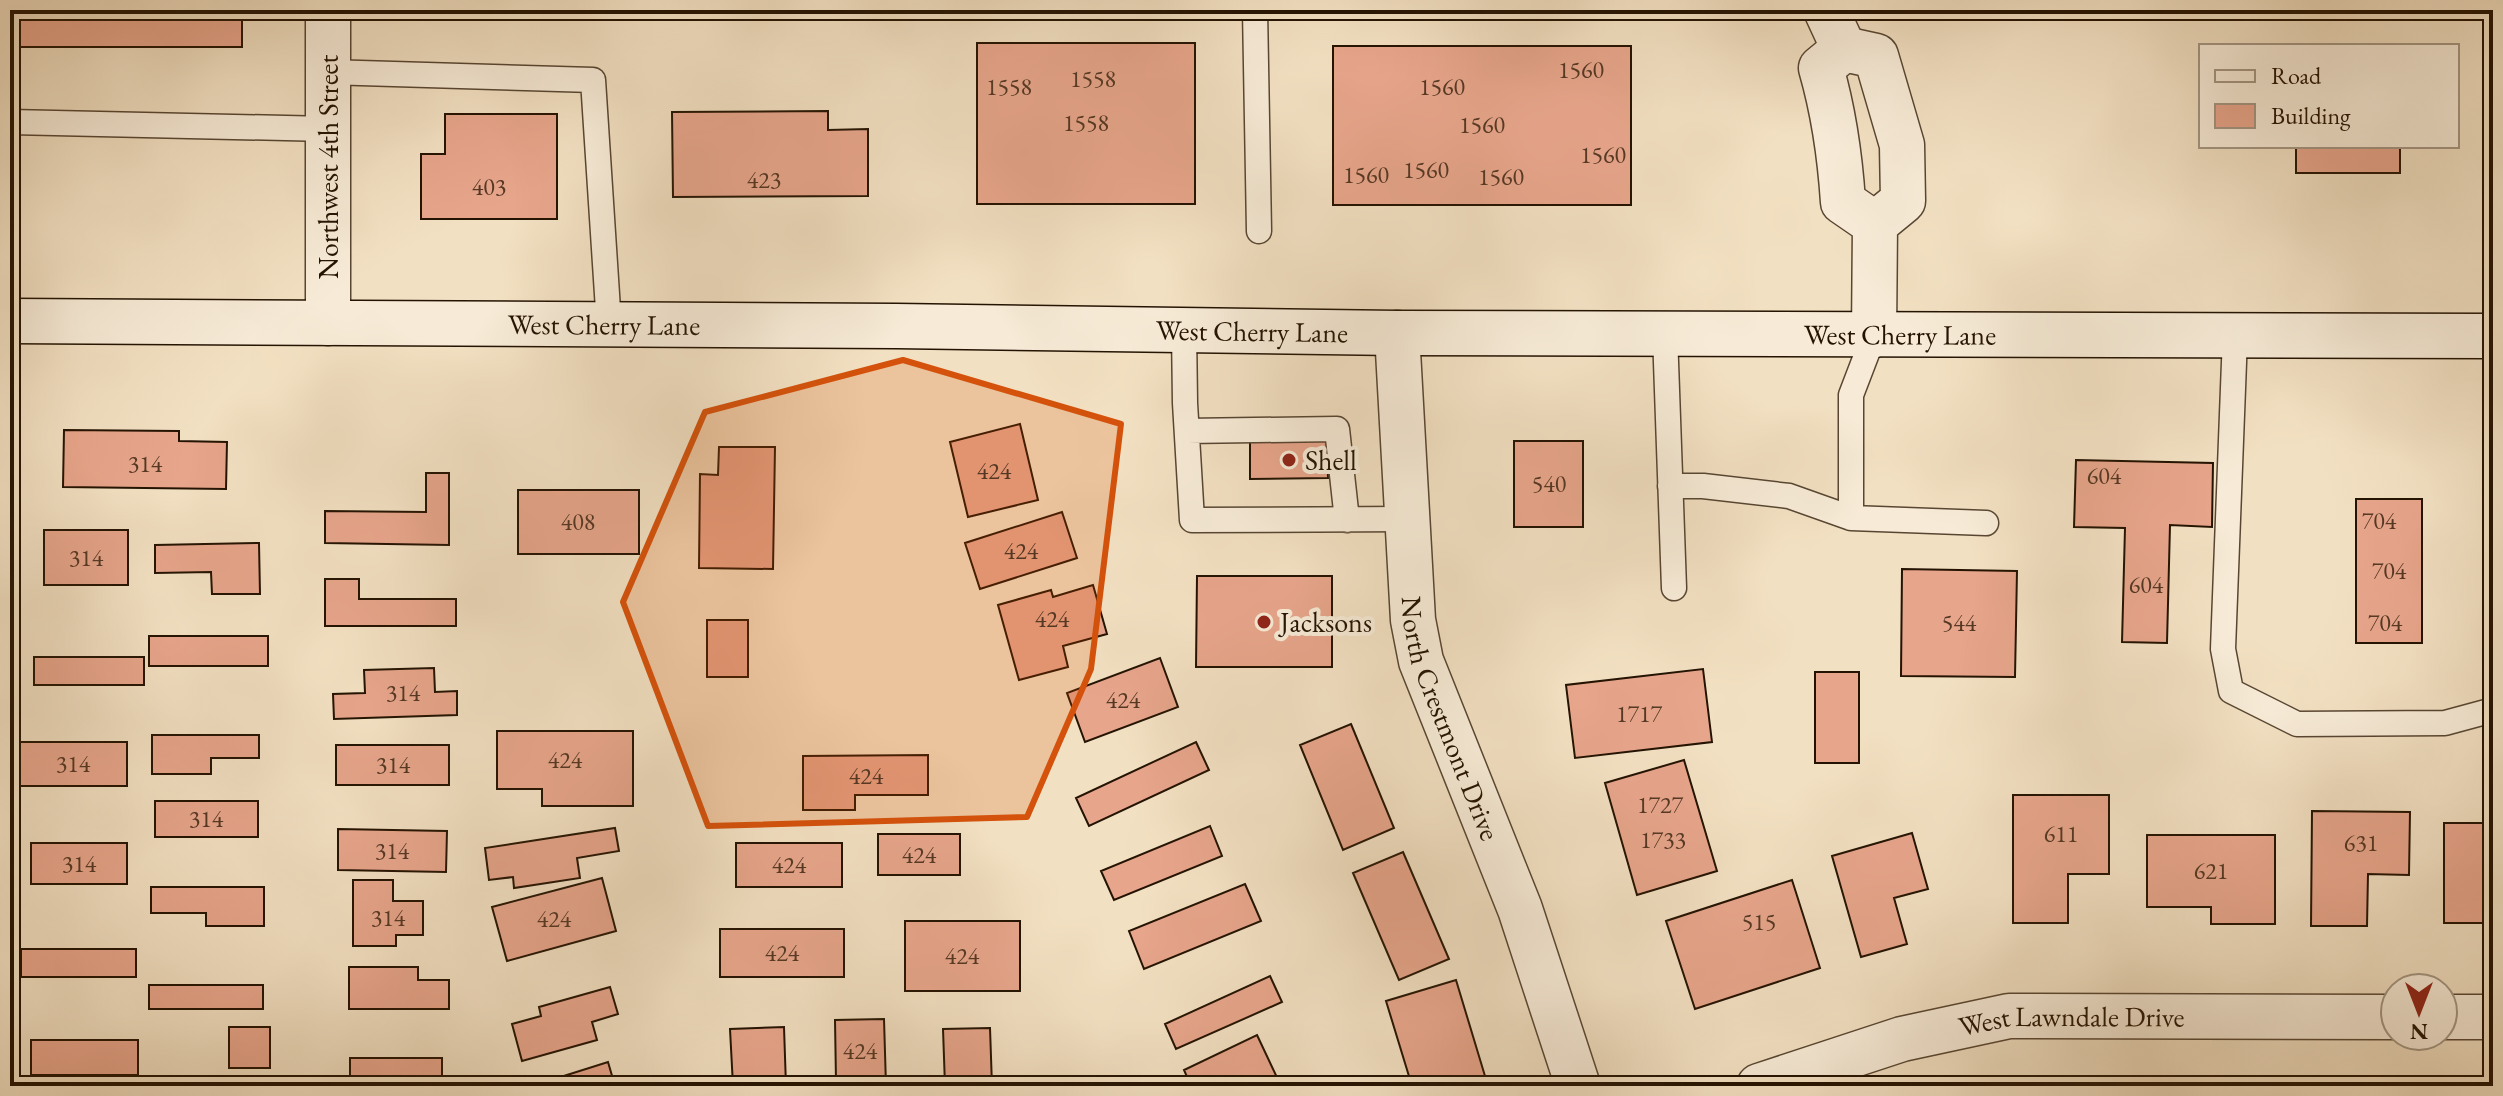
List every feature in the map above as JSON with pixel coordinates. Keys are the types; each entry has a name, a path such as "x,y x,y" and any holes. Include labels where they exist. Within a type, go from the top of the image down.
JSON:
{"main road":[{"name":"Northwest 4th Street","path":"328,10 328,323"},
{"path":"1826,10 1844,49"},
{"path":"1844,49 1876,56 1902,145 1903,201 1875,224"},
{"path":"1844,49 1821,68 1832,104 1840,153 1843,202 1875,224"},
{"path":"1874,335 1875,224"},
{"name":"West Cherry Lane","path":"10,321 1397,333 2493,336"},
{"name":"North Crestmont Drive","path":"1397,333 1413,620 1421,661 1520,909 1578,1086"},
{"name":"West Lawndale Drive","path":"1759,1086 1902,1039 2009,1016 2379,1017"},
{"path":"2459,1017 2493,1017"}],"lane":[{"path":"1255,10 1259,231"},
{"path":"327,72 593,80 609,325"},
{"path":"10,122 328,129"},
{"path":"1184,330 1192,520 1407,519"},
{"path":"1665,334 1674,588"},
{"path":"1851,518 1851,395 1874,335"},
{"path":"2235,336 2223,649 2231,691 2297,724 2445,723 2493,710"},
{"path":"1187,431 1337,429 1347,520"},
{"path":"1670,486 1703,486 1789,496 1851,518 1986,523"}],"highlighted area":[{"path":"903,360 1121,424 1091,669 1027,817 708,826 623,602 705,412"}],"building":[{"path":"10,10 242,10 242,47 10,47"},
{"path":"977,43 1195,43 1195,204 977,204"},
{"path":"1333,46 1631,46 1631,205 1333,205"},
{"path":"828,111 828,130 868,129 868,196 673,197 672,112"},
{"path":"445,114 557,114 557,219 421,219 421,154 445,154"},
{"path":"2296,148 2400,148 2400,173 2296,173"},
{"path":"1020,424 1038,500 968,517 950,442"},
{"path":"64,430 179,431 179,441 227,442 226,489 63,487"},
{"name":"Shell","path":"1327,440 1328,478 1250,479 1250,441"},
{"path":"1514,441 1583,441 1583,527 1514,527"},
{"path":"719,447 775,447 773,569 699,568 700,474 718,475"},
{"path":"2076,460 2213,463 2212,527 2170,525 2167,643 2122,642 2125,528 2074,527"},
{"path":"426,473 449,473 449,545 325,543 325,511 426,512"},
{"path":"518,490 639,490 639,554 518,554"},
{"path":"2356,499 2422,499 2422,643 2356,643"},
{"path":"1062,512 1077,558 980,589 965,543"},
{"path":"44,530 128,530 128,585 44,585"},
{"path":"259,543 260,594 212,594 211,572 155,573 155,545"},
{"path":"1902,569 2017,571 2015,677 1901,676"},
{"name":"Jacksons","path":"1197,576 1332,576 1332,667 1196,667"},
{"path":"325,579 359,579 359,599 456,599 456,626 325,626"},
{"path":"1093,585 1107,634 1063,646 1068,667 1019,680 998,605 1051,590 1053,597"},
{"path":"707,620 748,620 748,677 707,677"},
{"path":"149,636 268,636 268,666 149,666"},
{"path":"34,657 144,657 144,685 34,685"},
{"path":"1160,658 1178,707 1085,742 1067,693"},
{"path":"434,668 435,692 457,691 457,715 334,719 333,694 365,693 364,670"},
{"path":"1703,669 1712,742 1575,758 1566,685"},
{"path":"1815,672 1859,672 1859,763 1815,763"},
{"path":"1351,724 1394,828 1343,850 1300,745"},
{"path":"497,731 633,731 633,806 542,806 542,789 497,789"},
{"path":"152,735 259,735 259,758 211,758 211,774 152,774"},
{"path":"20,742 127,742 127,786 20,786"},
{"path":"1196,742 1209,770 1089,826 1076,798"},
{"path":"336,745 449,745 449,785 336,785"},
{"path":"928,755 928,795 855,795 855,810 803,810 803,756"},
{"path":"1684,760 1717,871 1637,895 1605,783"},
{"path":"2013,795 2109,795 2109,874 2068,874 2068,923 2013,923"},
{"path":"155,801 258,801 258,837 155,837"},
{"path":"2312,811 2410,812 2409,875 2368,874 2367,926 2311,926"},
{"path":"2444,823 2493,823 2493,923 2444,923"},
{"path":"1210,826 1222,856 1114,900 1101,871"},
{"path":"615,828 619,851 577,858 580,878 514,888 513,877 489,880 485,848"},
{"path":"338,829 447,831 446,872 338,870"},
{"path":"1912,833 1928,889 1894,898 1907,944 1861,957 1832,856"},
{"path":"878,834 960,834 960,875 878,875"},
{"path":"2147,835 2275,835 2275,924 2211,924 2211,907 2147,907"},
{"path":"31,843 127,843 127,884 31,884"},
{"path":"736,843 842,843 842,887 736,887"},
{"path":"1403,852 1449,959 1399,980 1353,873"},
{"path":"602,878 616,931 507,961 492,907"},
{"path":"353,880 393,880 393,901 423,901 423,935 396,935 396,946 353,946"},
{"path":"1792,880 1820,968 1695,1009 1666,921"},
{"path":"1245,884 1261,921 1144,969 1129,931"},
{"path":"151,887 264,887 264,926 206,926 206,913 151,913"},
{"path":"905,921 1020,921 1020,991 905,991"},
{"path":"720,929 844,929 844,977 720,977"},
{"path":"21,949 136,949 136,977 21,977"},
{"path":"349,967 418,967 418,980 449,980 449,1009 349,1009"},
{"path":"1270,976 1282,1002 1176,1049 1165,1024"},
{"path":"1456,980 1488,1086 1412,1086 1386,1001"},
{"path":"149,985 263,985 263,1009 149,1009"},
{"path":"610,987 618,1014 592,1022 597,1040 522,1061 512,1024 541,1016 539,1007"},
{"path":"884,1019 886,1086 826,1086 826,1082 836,1081 835,1020"},
{"path":"229,1027 270,1027 270,1068 229,1068"},
{"path":"784,1027 786,1086 733,1086 730,1029"},
{"path":"990,1028 992,1086 945,1086 943,1029"},
{"path":"1257,1035 1281,1086 1191,1086 1184,1070"},
{"path":"31,1040 138,1040 138,1075 31,1075"},
{"path":"350,1058 442,1058 442,1079 350,1079"},
{"path":"608,1062 615,1086 532,1086"}],"place":[{"name":"Shell","path":"1289,460"},
{"name":"Jacksons","path":"1264,622"}]}
